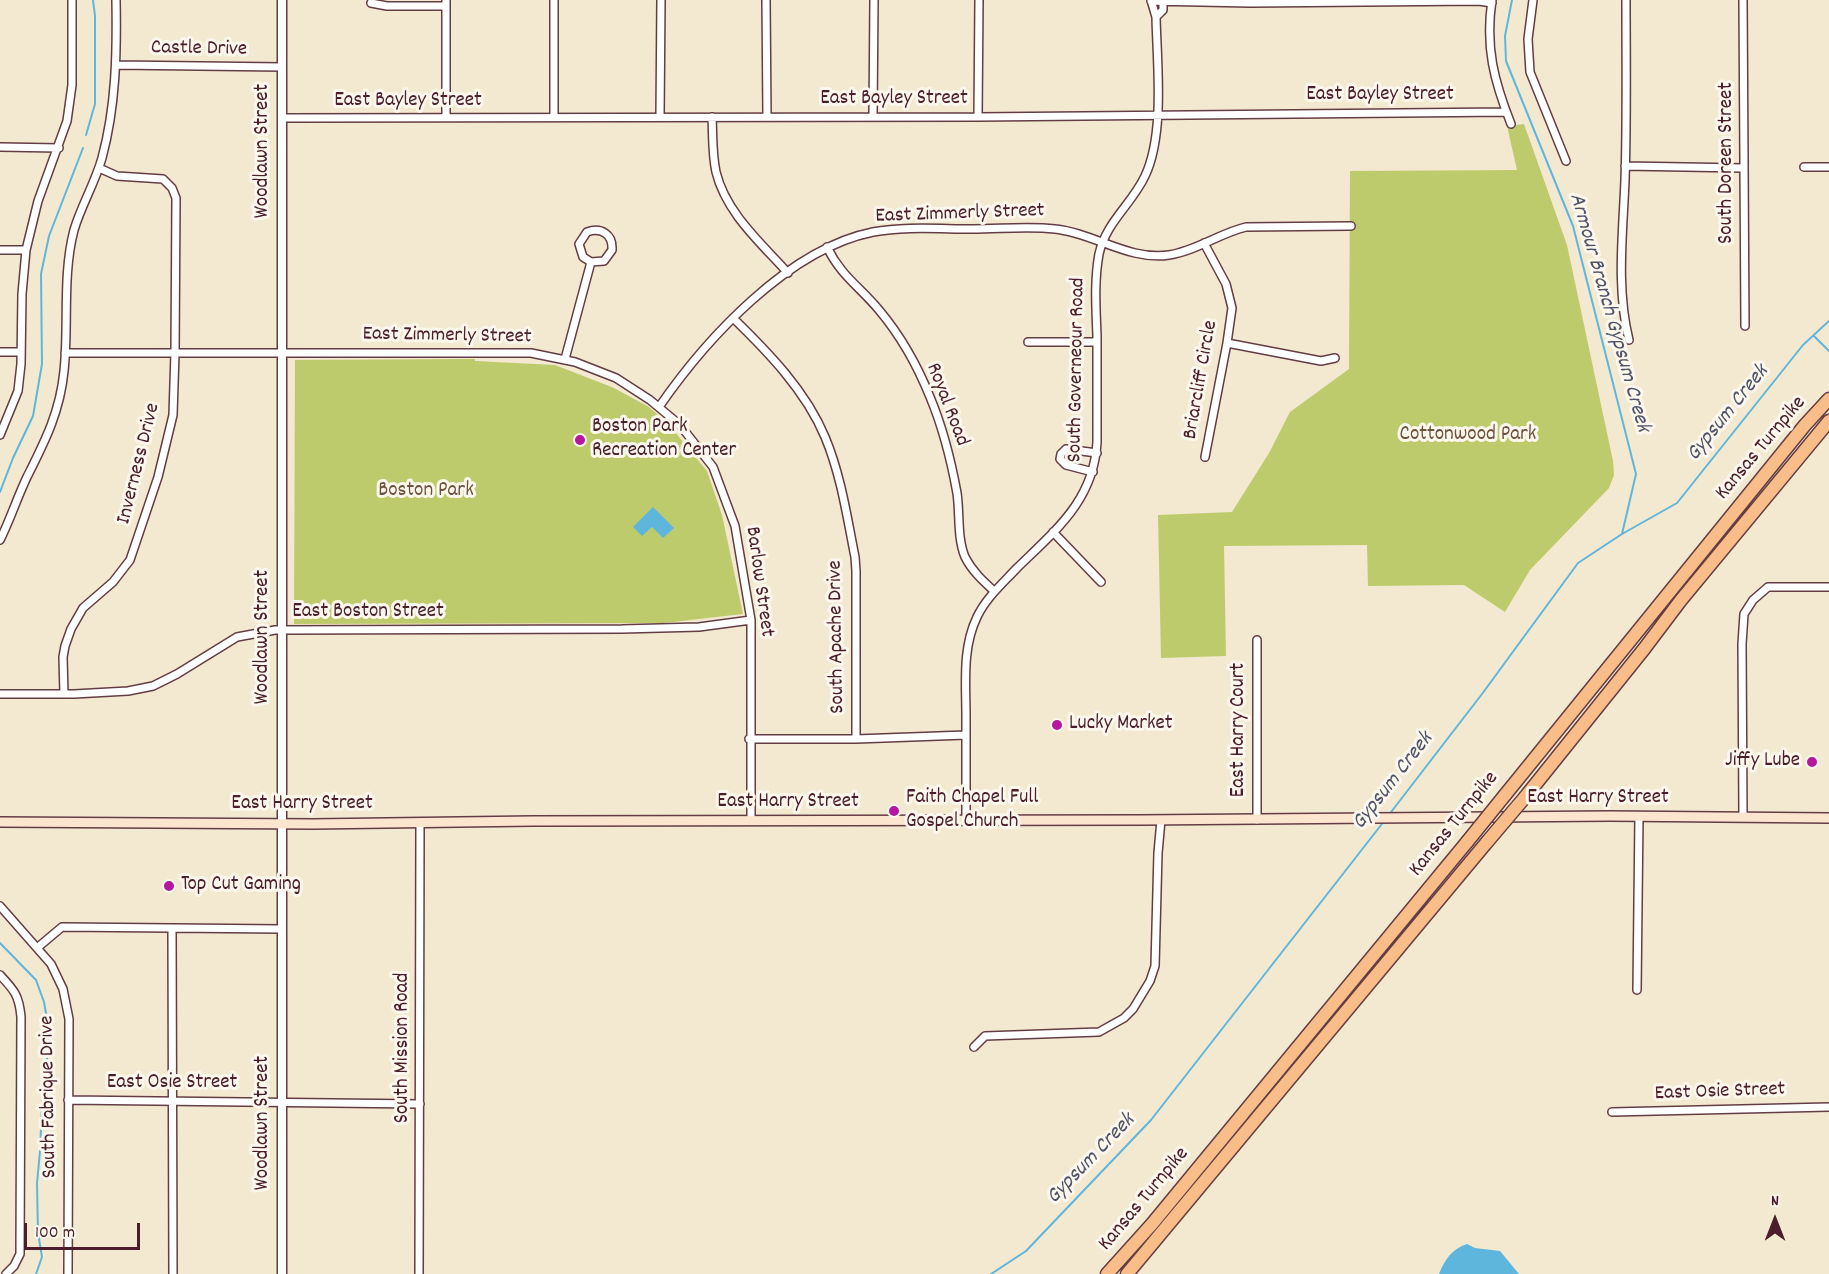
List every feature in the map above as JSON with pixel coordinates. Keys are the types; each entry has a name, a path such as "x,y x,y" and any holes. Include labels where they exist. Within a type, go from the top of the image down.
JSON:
{"highway":[{"name":"Kansas Turnpike","path":"1107,1274 1159,1215 1467,842 1805,425 1829,399"},
{"name":"Kansas Turnpike","path":"1127,1274 1526,795 1681,600 1829,421"}],"main road":[{"name":"East Harry Street","path":"0,822 282,824 1639,816 1829,818"}],"street":[{"path":"0,435 18,391 26,250 38,201 59,148 67,120 72,85 72,0"},
{"path":"0,540 26,479 46,440 58,408 65,352 68,272 74,230 102,158 116,78 116,0"},
{"name":"Woodlawn Street","path":"282,0 282,1274"},
{"path":"554,0 554,117"},
{"path":"660,0 660,117"},
{"path":"766,0 767,117"},
{"path":"873,117 874,0"},
{"path":"978,117 979,0"},
{"path":"1151,0 1492,1 1488,28 1490,57 1511,124"},
{"name":"South Governeour Road","path":"966,821 966,662 969,640 977,618 994,591 1079,503 1093,472 1097,453 1097,272 1103,243 1110,225 1133,196 1145,175 1155,147 1156,17 1151,0"},
{"path":"1156,17 1162,10 1163,0"},
{"path":"1533,0 1527,39 1530,72 1566,161"},
{"path":"1626,0 1625,166 1620,238 1625,326 1629,340"},
{"name":"South Doreen Street","path":"1743,0 1745,326"},
{"path":"371,3 387,6 446,3 446,118"},
{"name":"Castle Drive","path":"116,65 282,67"},
{"name":"East Bayley Street","path":"282,118 978,117 1506,112"},
{"path":"712,117 714,160 721,187 728,202 749,230 788,273"},
{"path":"0,147 59,148"},
{"path":"1625,166 1743,168"},
{"path":"1804,167 1829,167"},
{"name":"Inverness Drive","path":"64,694 63,657 70,629 83,608 113,582 130,560 158,477 173,415 176,198 172,188 163,179 117,176 99,168"},
{"name":"East Zimmerly Street","path":"65,352 531,353 565,360 616,378 659,407 713,338 767,288 827,247 873,232 918,229 1055,229 1144,255 1158,255 1183,251 1233,230 1252,227 1351,226"},
{"path":"599,230 611,240 612,250 604,261 591,262 583,257 579,244 587,232 599,230"},
{"name":"Briarcliff Circle","path":"1204,243 1230,295 1231,319 1205,457"},
{"name":"Royal Road","path":"827,247 841,271 872,301 891,326 929,394 949,455 957,494 964,554 973,570 994,591"},
{"path":"0,250 26,250"},
{"path":"565,360 591,262"},
{"name":"South Apache Drive","path":"733,318 776,363 804,398 825,435 834,462 851,537 856,571 856,739"},
{"path":"1028,342 1097,342"},
{"path":"1227,343 1321,361 1335,358"},
{"path":"0,352 21,352"},
{"name":"Barlow Street","path":"659,407 680,425 713,467 735,526 751,620 749,739 751,821"},
{"path":"1093,472 1066,465 1060,459 1063,450 1066,449 1097,453"},
{"path":"1053,532 1101,582"},
{"path":"1743,817 1742,644 1744,614 1753,600 1768,587 1829,587"},
{"name":"East Boston Street","path":"0,694 128,692 153,686 177,674 237,637 282,630 622,629 699,627 751,620"},
{"name":"East Harry Court","path":"1257,640 1257,820"},
{"path":"749,739 856,739 966,735"},
{"path":"1636,990 1639,816"},
{"path":"974,1047 985,1036 1099,1032 1118,1022 1133,1009 1150,981 1155,966 1161,820"},
{"name":"South Mission Road","path":"419,1274 420,822"},
{"name":"South Fabrique Drive","path":"0,906 51,964 63,990 69,1019 68,1274"},
{"path":"37,948 62,927 282,929"},
{"path":"172,928 173,1274"},
{"name":"South Fabrique Drive","path":"0,975 16,993 21,1017 20,1254 14,1266 6,1274"},
{"name":"East Osie Street","path":"68,1100 420,1104"},
{"name":"East Osie Street","path":"1612,1112 1829,1107"}],"green space":[{"name":"Cottonwood Park","path":"1524,124 1567,245 1613,461 1614,475 1609,488 1530,570 1505,612 1464,585 1368,586 1367,545 1224,546 1226,656 1161,658 1158,515 1232,512 1269,453 1290,412 1349,369 1350,171 1517,170 1507,126"},
{"name":"Boston Park","path":"475,359 475,361 555,365 614,388 649,407 670,426 707,471 722,515 743,614 664,623 294,624 295,360"}],"water":[{"path":"653,507 674,528 663,538 652,527 642,536 633,527"},
{"path":"1467,1244 1475,1248 1500,1251 1519,1274 1439,1274 1450,1255"}],"waterway":[{"path":"86,135 95,104 93,0"},
{"name":"Armour Branch Gypsum Creek","path":"1512,0 1505,36 1506,61 1573,226 1636,474 1622,534"},
{"path":"0,492 33,416 42,364 41,274 49,236 83,148"},
{"name":"Gypsum Creek","path":"1388,816 1482,694 1578,563 1622,534 1677,503 1803,345 1829,321"},
{"path":"1814,336 1829,351"},
{"name":"Gypsum Creek","path":"991,1274 1026,1251 1151,1120 1385,820"},
{"path":"0,943 36,980 44,1002 48,1025 37,1183 38,1233 42,1257 36,1274"}],"place":[{"name":"Boston Park Recreation Center","path":"580,440"},
{"name":"Lucky Market","path":"1057,725"},
{"name":"Jiffy Lube","path":"1812,762"},
{"name":"Faith Chapel Full Gospel Church","path":"894,811"},
{"name":"Top Cut Gaming","path":"169,886"}]}
